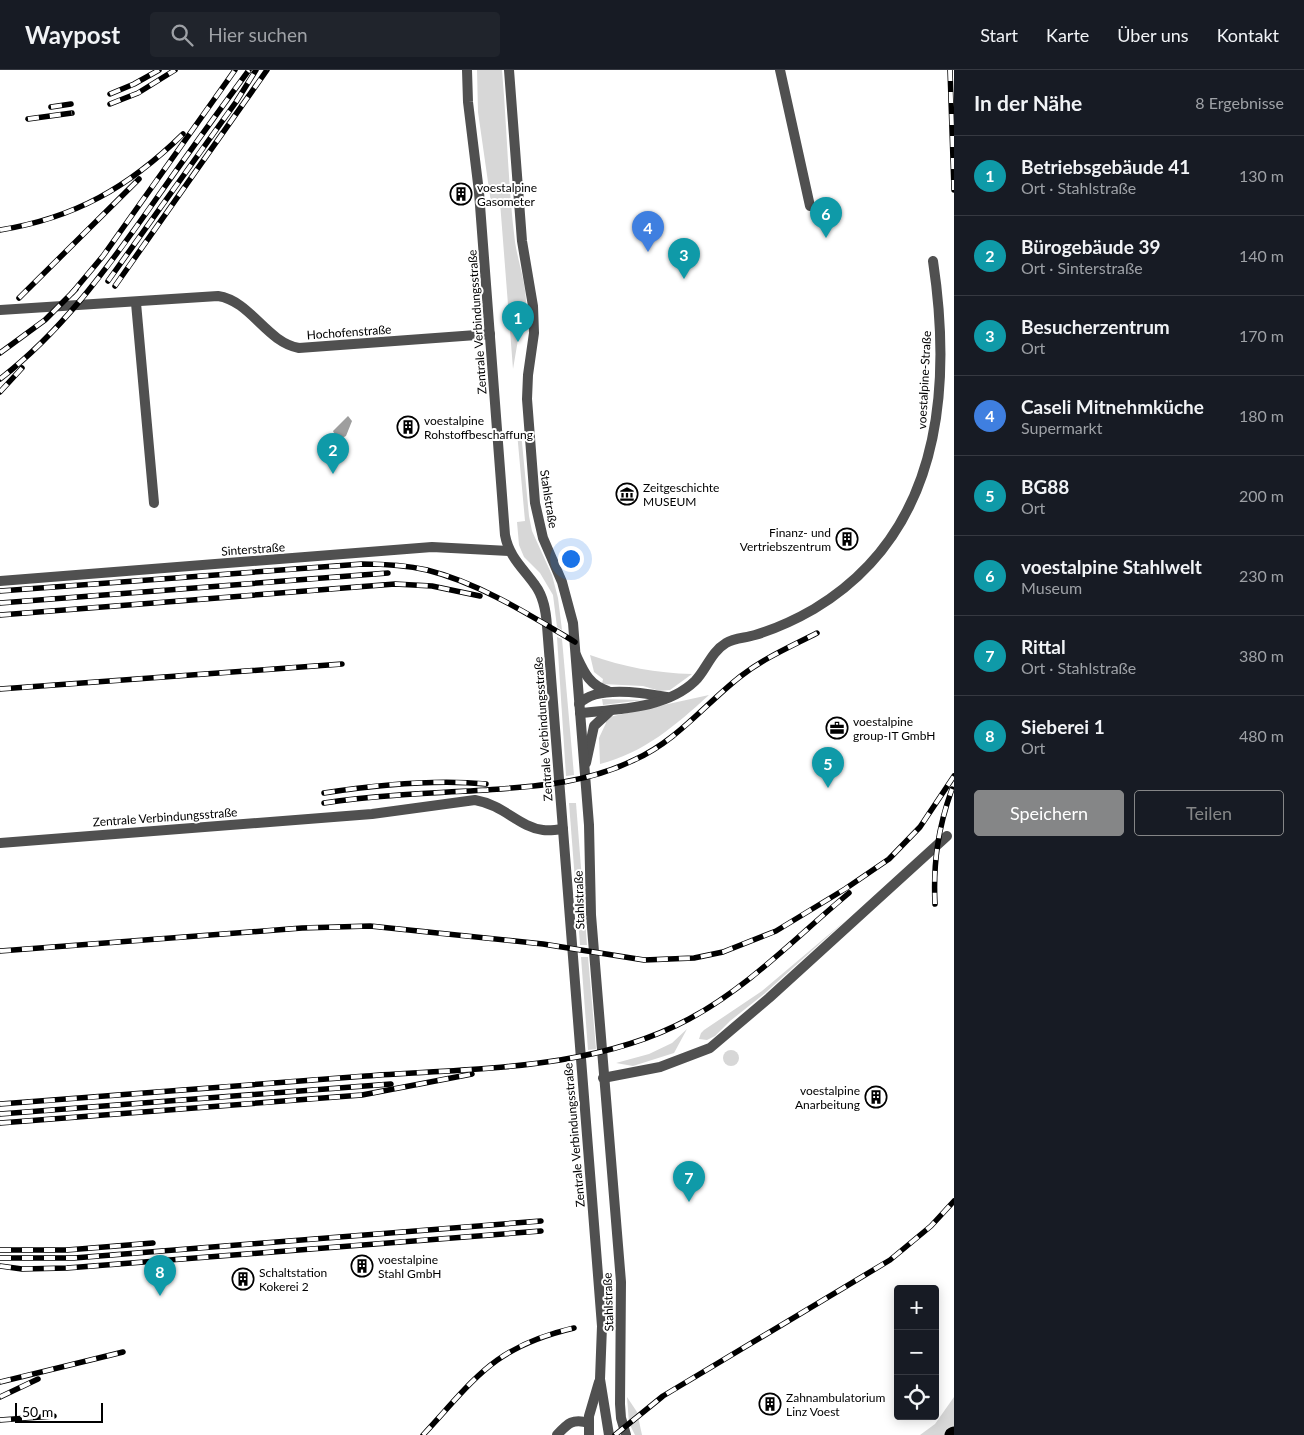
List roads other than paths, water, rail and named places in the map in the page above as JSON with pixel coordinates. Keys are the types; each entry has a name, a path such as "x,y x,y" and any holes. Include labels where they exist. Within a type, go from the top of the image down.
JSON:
{"street":[{"name":"Zentrale Verbindungsstraße","path":"467,70 468,102 478,174 505,535 509,551 536,586 546,609 602,1326 600,1379"},
{"name":"Stahlstraße","path":"509,70 522,241 534,313 534,333 528,375 527,399 534,503 543,538 562,582 570,607 576,655 590,848 590,914 621,1290 620,1404 621,1418 626,1435"},
{"path":"780,70 810,206"},
{"name":"voestalpine-Straße","path":"580,709 612,709 645,705 668,698 682,691 695,681 724,644 785,624 813,610 840,592 865,570 902,522 927,467 935,429 940,346 937,287 933,261"},
{"name":"Hochofenstraße","path":"0,310 136,303 218,296 236,302 285,344 298,348 490,334"},
{"path":"136,303 154,503"},
{"name":"Sinterstraße","path":"0,581 432,547 509,551"},
{"path":"576,655 588,679 596,687 614,693"},
{"path":"580,709 588,696 614,693 644,693 668,698"},
{"path":"584,769 594,726 600,717 612,709"},
{"name":"Zentrale Verbindungsstraße","path":"0,843 372,814 475,800 490,803 531,827 544,831 563,830"},
{"path":"603,1078 660,1066 690,1057 710,1048 769,998 947,836"},
{"path":"589,1435 588,1423 600,1379"},
{"path":"600,1379 609,1435"},
{"path":"557,1435 570,1422 575,1420 588,1423"}],"railway":[{"path":"110,94 134,84 159,70"},
{"path":"110,104 138,93 175,70"},
{"path":"72,293 103,256 235,70"},
{"path":"0,379 43,341 99,278 249,70"},
{"path":"108,281 236,102 256,70"},
{"path":"115,286 267,70"},
{"path":"950,70 954,190"},
{"path":"51,107 71,104"},
{"path":"28,119 72,113"},
{"path":"0,230 27,225 53,217 99,197 121,185 142,170 183,134"},
{"path":"19,298 139,179"},
{"path":"0,353 45,320 76,289"},
{"path":"0,392 22,368"},
{"path":"0,591 362,564 394,565 427,570 484,591 575,642"},
{"path":"0,603 388,573"},
{"path":"0,615 395,584 432,586 480,596"},
{"path":"324,803 385,796 544,785 599,774 634,760 664,743 741,676 778,653 817,633"},
{"path":"0,689 342,664"},
{"path":"0,951 302,928 370,926 543,944 644,960 694,958 723,952 776,931 845,889 889,859 920,827 954,776"},
{"path":"324,793 404,784 445,782 486,784"},
{"path":"935,904 935,874 940,832 952,789"},
{"path":"0,1104 490,1068 573,1058 613,1049 652,1036 689,1019 711,1006 772,960 849,893"},
{"path":"0,1123 362,1095 472,1074"},
{"path":"0,1114 391,1084"},
{"path":"615,1435 663,1396 890,1260 931,1226 954,1201"},
{"path":"0,1258 74,1258 541,1221"},
{"path":"0,1266 22,1269 67,1268 541,1231"},
{"path":"0,1250 67,1250 153,1243"},
{"path":"423,1435 488,1367 524,1345 574,1328"},
{"path":"0,1382 123,1352"},
{"path":"0,1397 38,1379"},
{"path":"0,1420 54,1416"}],"place":[{"name":"voestalpine Gasometer","path":"461,194"},
{"name":"voestalpine Stahlwelt","path":"826,238"},
{"name":"Caseli Mitnehmküche","path":"648,252"},
{"name":"Besucherzentrum","path":"684,279"},
{"name":"Betriebsgebäude 41","path":"518,342"},
{"name":"voestalpine Rohstoffbeschaffung","path":"408,427"},
{"name":"Bürogebäude 39","path":"333,474"},
{"name":"Zeitgeschichte MUSEUM","path":"627,494"},
{"name":"Finanz- und Vertriebszentrum","path":"847,539"},
{"name":"voestalpine group-IT GmbH","path":"837,728"},
{"name":"BG88","path":"828,788"},
{"name":"voestalpine Anarbeitung","path":"876,1097"},
{"name":"Rittal","path":"689,1202"},
{"name":"voestalpine Stahl GmbH","path":"362,1266"},
{"name":"Schaltstation Kokerei 2","path":"243,1279"},
{"name":"Sieberei 1","path":"160,1296"},
{"name":"Zahnambulatorium Linz Voest","path":"770,1404"}]}
